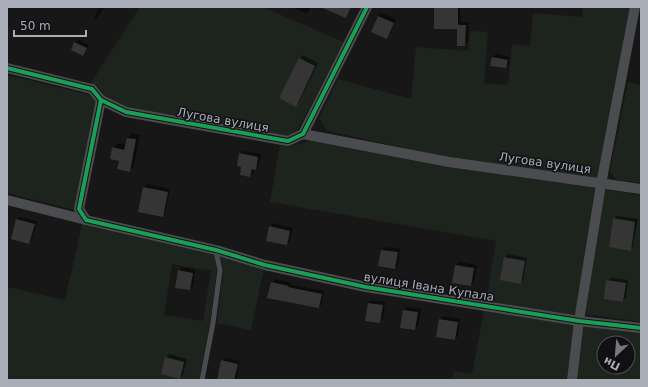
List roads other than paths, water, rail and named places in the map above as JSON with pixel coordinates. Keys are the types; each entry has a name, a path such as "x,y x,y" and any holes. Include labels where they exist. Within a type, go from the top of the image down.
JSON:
{"street":[{"path":"303,134 367,7"},
{"path":"572,380 579,321 601,184 635,7"},
{"name":"Лугова вулиця","path":"7,68 92,89 101,100 126,112 288,142 303,134 449,162 641,189"},
{"path":"86,220 79,209 101,100"},
{"path":"7,200 86,220"},
{"name":"вулиця Івана Купала","path":"86,220 216,250 265,265 366,287 579,321 641,328"}],"lane":[{"path":"202,380 213,323 220,270 216,250"}]}
